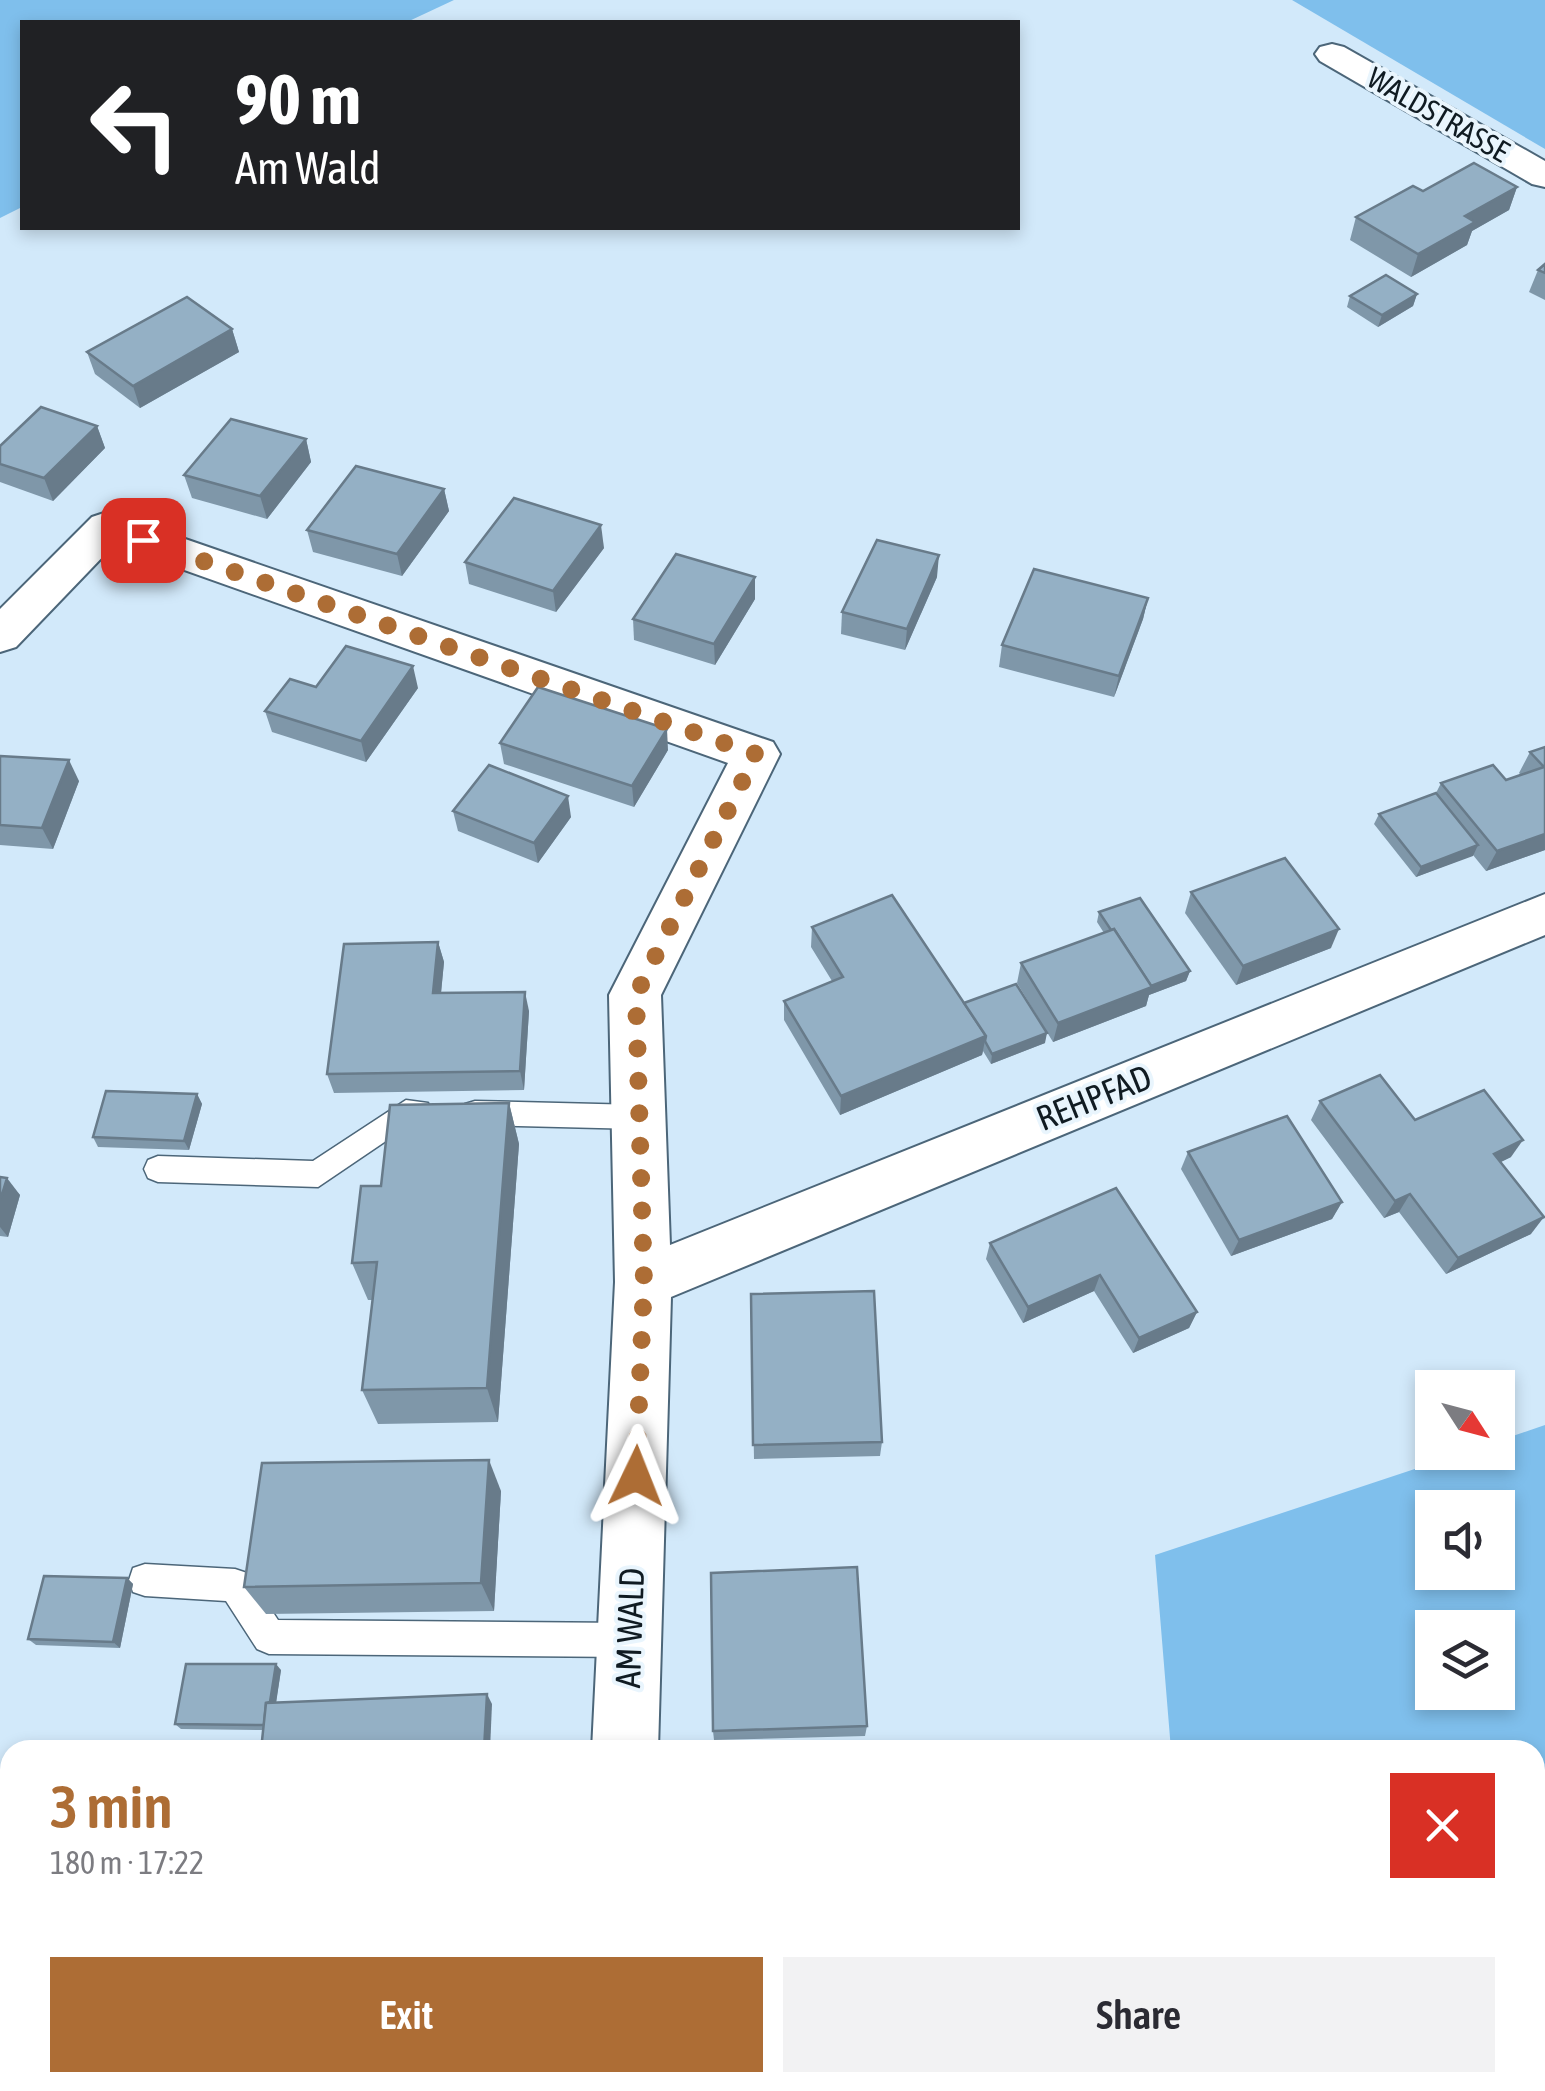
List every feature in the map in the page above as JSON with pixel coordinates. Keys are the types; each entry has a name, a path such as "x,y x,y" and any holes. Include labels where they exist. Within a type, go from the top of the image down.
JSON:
{"street":[{"name":"WALDSTRASSE","path":"1332,54 1545,176"},
{"name":"AM WALD","path":"0,636 107,527 756,754 636,995 644,1282 625,1740"},
{"name":"REHPFAD","path":"644,1282 1545,914"}],"lane":[{"path":"158,1168 318,1174 406,1112 639,1117"},
{"path":"145,1580 235,1586 269,1637 629,1640"}],"shaded area":[{"path":"0,0 454,0 411,20 20,20 20,208 0,218"},
{"path":"1292,0 1545,0 1545,149"},
{"path":"1545,1425 1545,1740 1170,1740 1155,1555 1415,1469 1515,1470 1515,1435"}],"building":[{"path":"1474,163 1517,187 1465,216 1475,222 1418,254 1356,217 1413,186 1423,191"},
{"path":"1386,275 1417,294 1382,315 1350,296"},
{"path":"187,297 232,329 133,386 87,352"},
{"path":"41,407 97,426 44,478 0,464 0,446"},
{"path":"231,419 306,439 260,496 184,475"},
{"path":"356,466 444,489 397,554 307,530"},
{"path":"514,498 601,525 553,591 465,562"},
{"path":"877,540 939,555 907,629 842,612"},
{"path":"676,554 755,577 714,644 633,619"},
{"path":"1034,569 1148,598 1119,676 1002,645"},
{"path":"346,646 413,666 361,741 265,711 290,679 316,687"},
{"path":"538,687 667,729 632,786 500,743"},
{"path":"1545,747 1545,834 1497,851 1441,783 1493,765 1506,780 1544,767 1530,752"},
{"path":"0,756 69,760 42,828 0,825"},
{"path":"489,765 568,796 534,843 453,811"},
{"path":"1436,793 1478,845 1421,867 1379,814"},
{"path":"1285,858 1339,929 1243,966 1191,892"},
{"path":"892,895 986,1036 841,1096 784,1001 843,977 812,927"},
{"path":"1140,898 1190,971 1151,986 1099,912"},
{"path":"1114,929 1152,987 1058,1023 1021,963"},
{"path":"438,942 433,993 525,992 520,1071 327,1074 344,944"},
{"path":"1016,984 1047,1033 992,1054 986,1036 964,1003"},
{"path":"1380,1075 1415,1120 1484,1090 1523,1140 1494,1154 1544,1217 1458,1258 1410,1194 1395,1201 1320,1101"},
{"path":"106,1091 197,1094 184,1141 93,1137"},
{"path":"509,1103 487,1388 362,1390 377,1262 352,1263 361,1186 381,1186 390,1105"},
{"path":"1287,1116 1342,1202 1239,1240 1188,1152"},
{"path":"0,1177 7,1178 0,1201"},
{"path":"1116,1188 1197,1312 1139,1338 1100,1275 1028,1307 990,1243"},
{"path":"874,1291 882,1442 753,1445 751,1294"},
{"path":"489,1460 481,1583 244,1587 262,1463"},
{"path":"857,1567 867,1726 713,1731 711,1573"},
{"path":"44,1576 127,1578 113,1642 28,1639"},
{"path":"186,1664 276,1664 264,1725 175,1724"},
{"path":"487,1694 485,1740 262,1740 266,1703"}],"route":[{"path":"143,540 756,754 636,995 644,1282 636,1476"}]}
